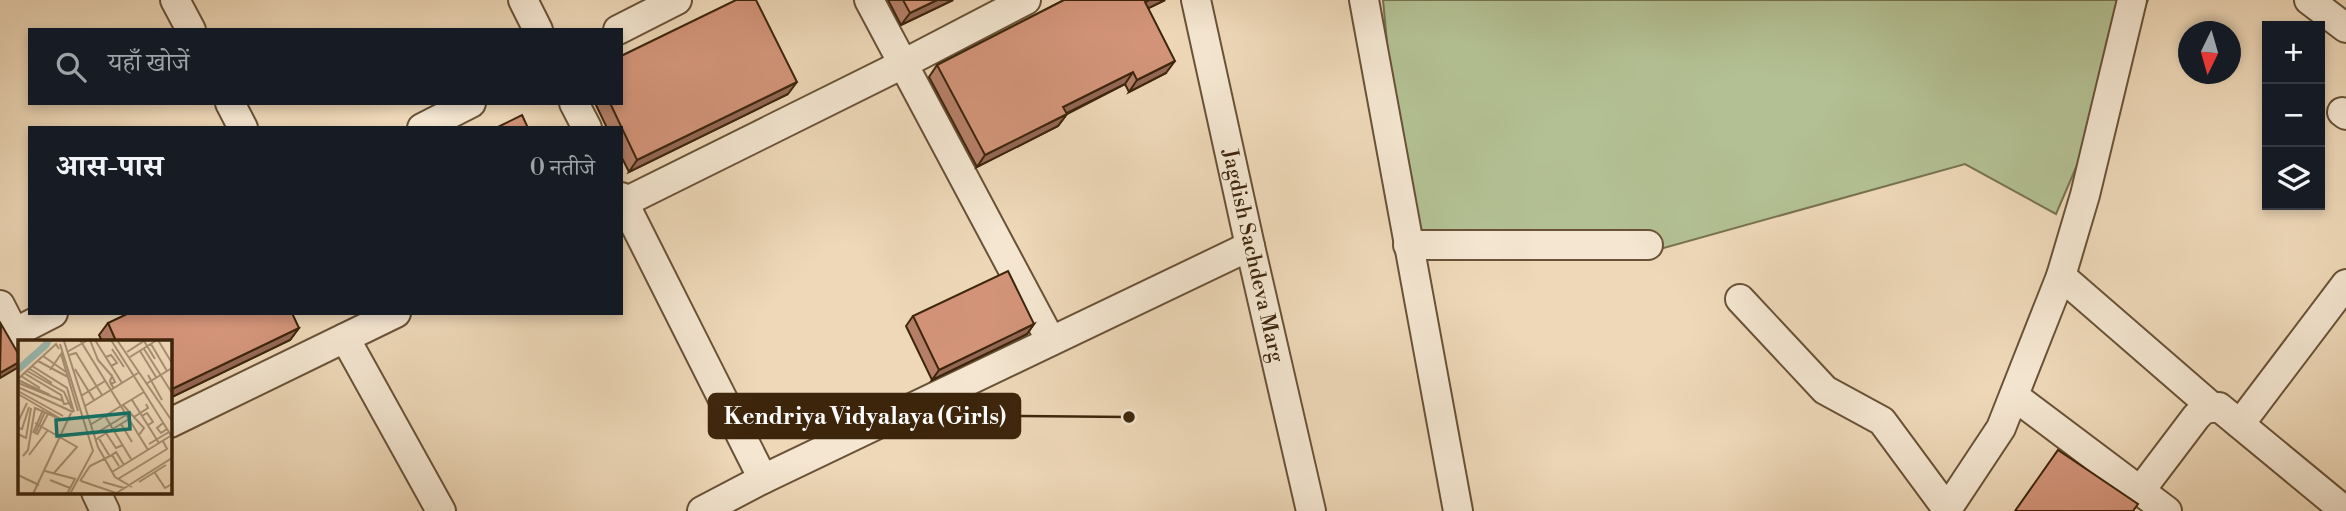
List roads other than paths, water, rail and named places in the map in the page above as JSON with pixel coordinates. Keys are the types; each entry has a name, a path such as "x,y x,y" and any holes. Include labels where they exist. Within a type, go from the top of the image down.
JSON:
{"street":[{"path":"175,0 190,28"},
{"path":"523,0 537,28"},
{"path":"622,28 677,0"},
{"path":"869,0 1051,341"},
{"path":"623,201 903,64 1026,0"},
{"name":"Jagdish Sachdeva Marg","path":"1196,0 1311,511"},
{"path":"1364,0 1458,511"},
{"path":"1740,299 1825,390 1882,421 1947,510 2001,428 2062,276 2085,195 2132,0"},
{"path":"2309,0 2346,27"},
{"path":"231,105 242,126"},
{"path":"426,126 467,105"},
{"path":"576,105 586,126"},
{"path":"623,203 763,479"},
{"path":"1408,245 1648,245"},
{"path":"702,511 763,479 1250,246"},
{"path":"2062,276 2212,407"},
{"path":"2240,424 2346,284"},
{"path":"7,320 40,315"},
{"path":"172,423 392,315"},
{"path":"345,338 441,511"},
{"path":"2014,396 2153,504 2196,417 2204,409 2219,407 2345,511"},
{"path":"97,494 105,511"}],"place":[{"name":"Kendriya Vidyalaya (Girls)","path":"1129,417"}]}
